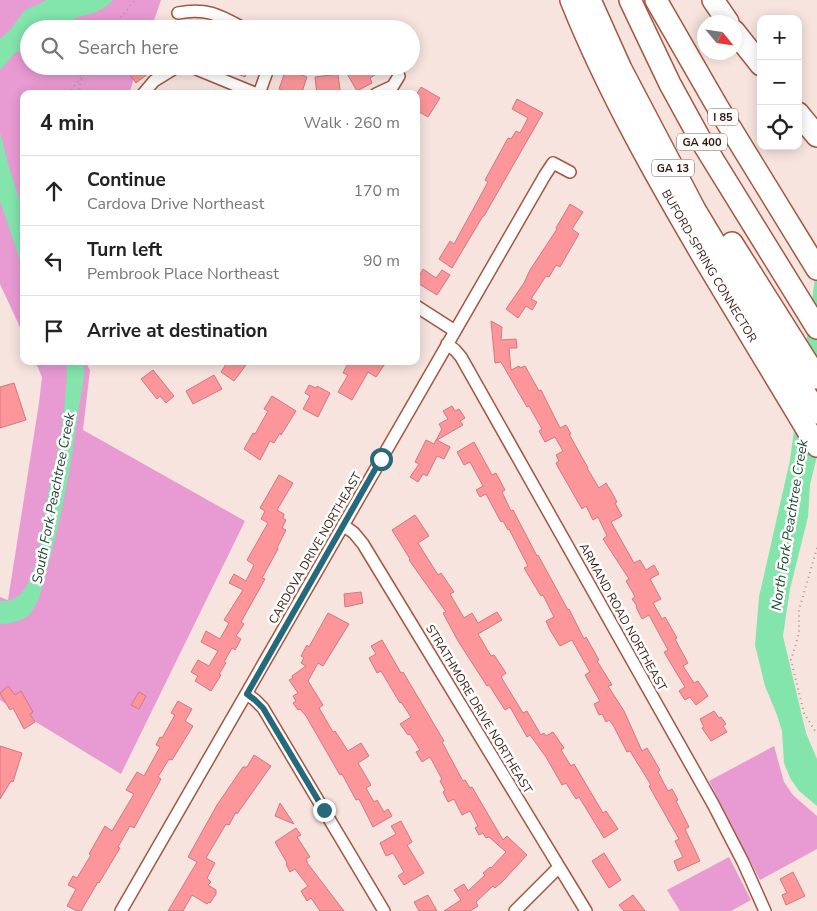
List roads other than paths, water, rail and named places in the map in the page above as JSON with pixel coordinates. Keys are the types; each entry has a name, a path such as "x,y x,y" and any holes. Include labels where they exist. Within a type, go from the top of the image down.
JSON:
{"highway":[{"name":"BUFORD-SPRING CONNECTOR","path":"571,0 601,68 639,144 817,446"},
{"name":"BUFORD-SPRING CONNECTOR","path":"590,0 621,69 695,210 817,413"},
{"path":"590,0 654,113 772,308 817,378"},
{"name":"GA 400","path":"630,0 670,84 699,137 817,328"},
{"name":"I 85","path":"656,0 717,106 817,268"},
{"path":"713,0 723,15"},
{"path":"742,41 757,60"}],"street":[{"path":"178,13 194,10 218,14 229,20"},
{"path":"146,90 154,81 164,75"},
{"path":"212,75 248,90"},
{"path":"260,90 265,75"},
{"name":"CARDOVA DRIVE NORTHEAST","path":"121,911 545,175 553,163 570,172"},
{"path":"420,309 455,331"},
{"name":"ARMAND ROAD NORTHEAST","path":"447,344 461,357 713,804 765,911"},
{"name":"STRATHMORE DRIVE NORTHEAST","path":"343,525 354,533 363,544 586,911"},
{"path":"247,694 263,708 384,911"},
{"path":"515,911 559,866"}],"water":[{"path":"47,0 113,0 107,6 94,13 73,20 20,20 20,50 14,54 0,70 0,39 9,31 25,10"},
{"path":"0,132 20,201 20,260 0,201"},
{"name":"North Fork Peachtree Creek","path":"817,264 817,456 810,485 808,517 790,589 783,636 806,733 817,759 817,806 799,791 790,778 784,763 782,731 765,686 755,645 759,597 790,460"},
{"name":"South Fork Peachtree Creek","path":"66,365 84,365 69,475 41,593 29,615 11,623 0,624 0,601 13,599 23,591 29,582 37,559 61,432"}]}
